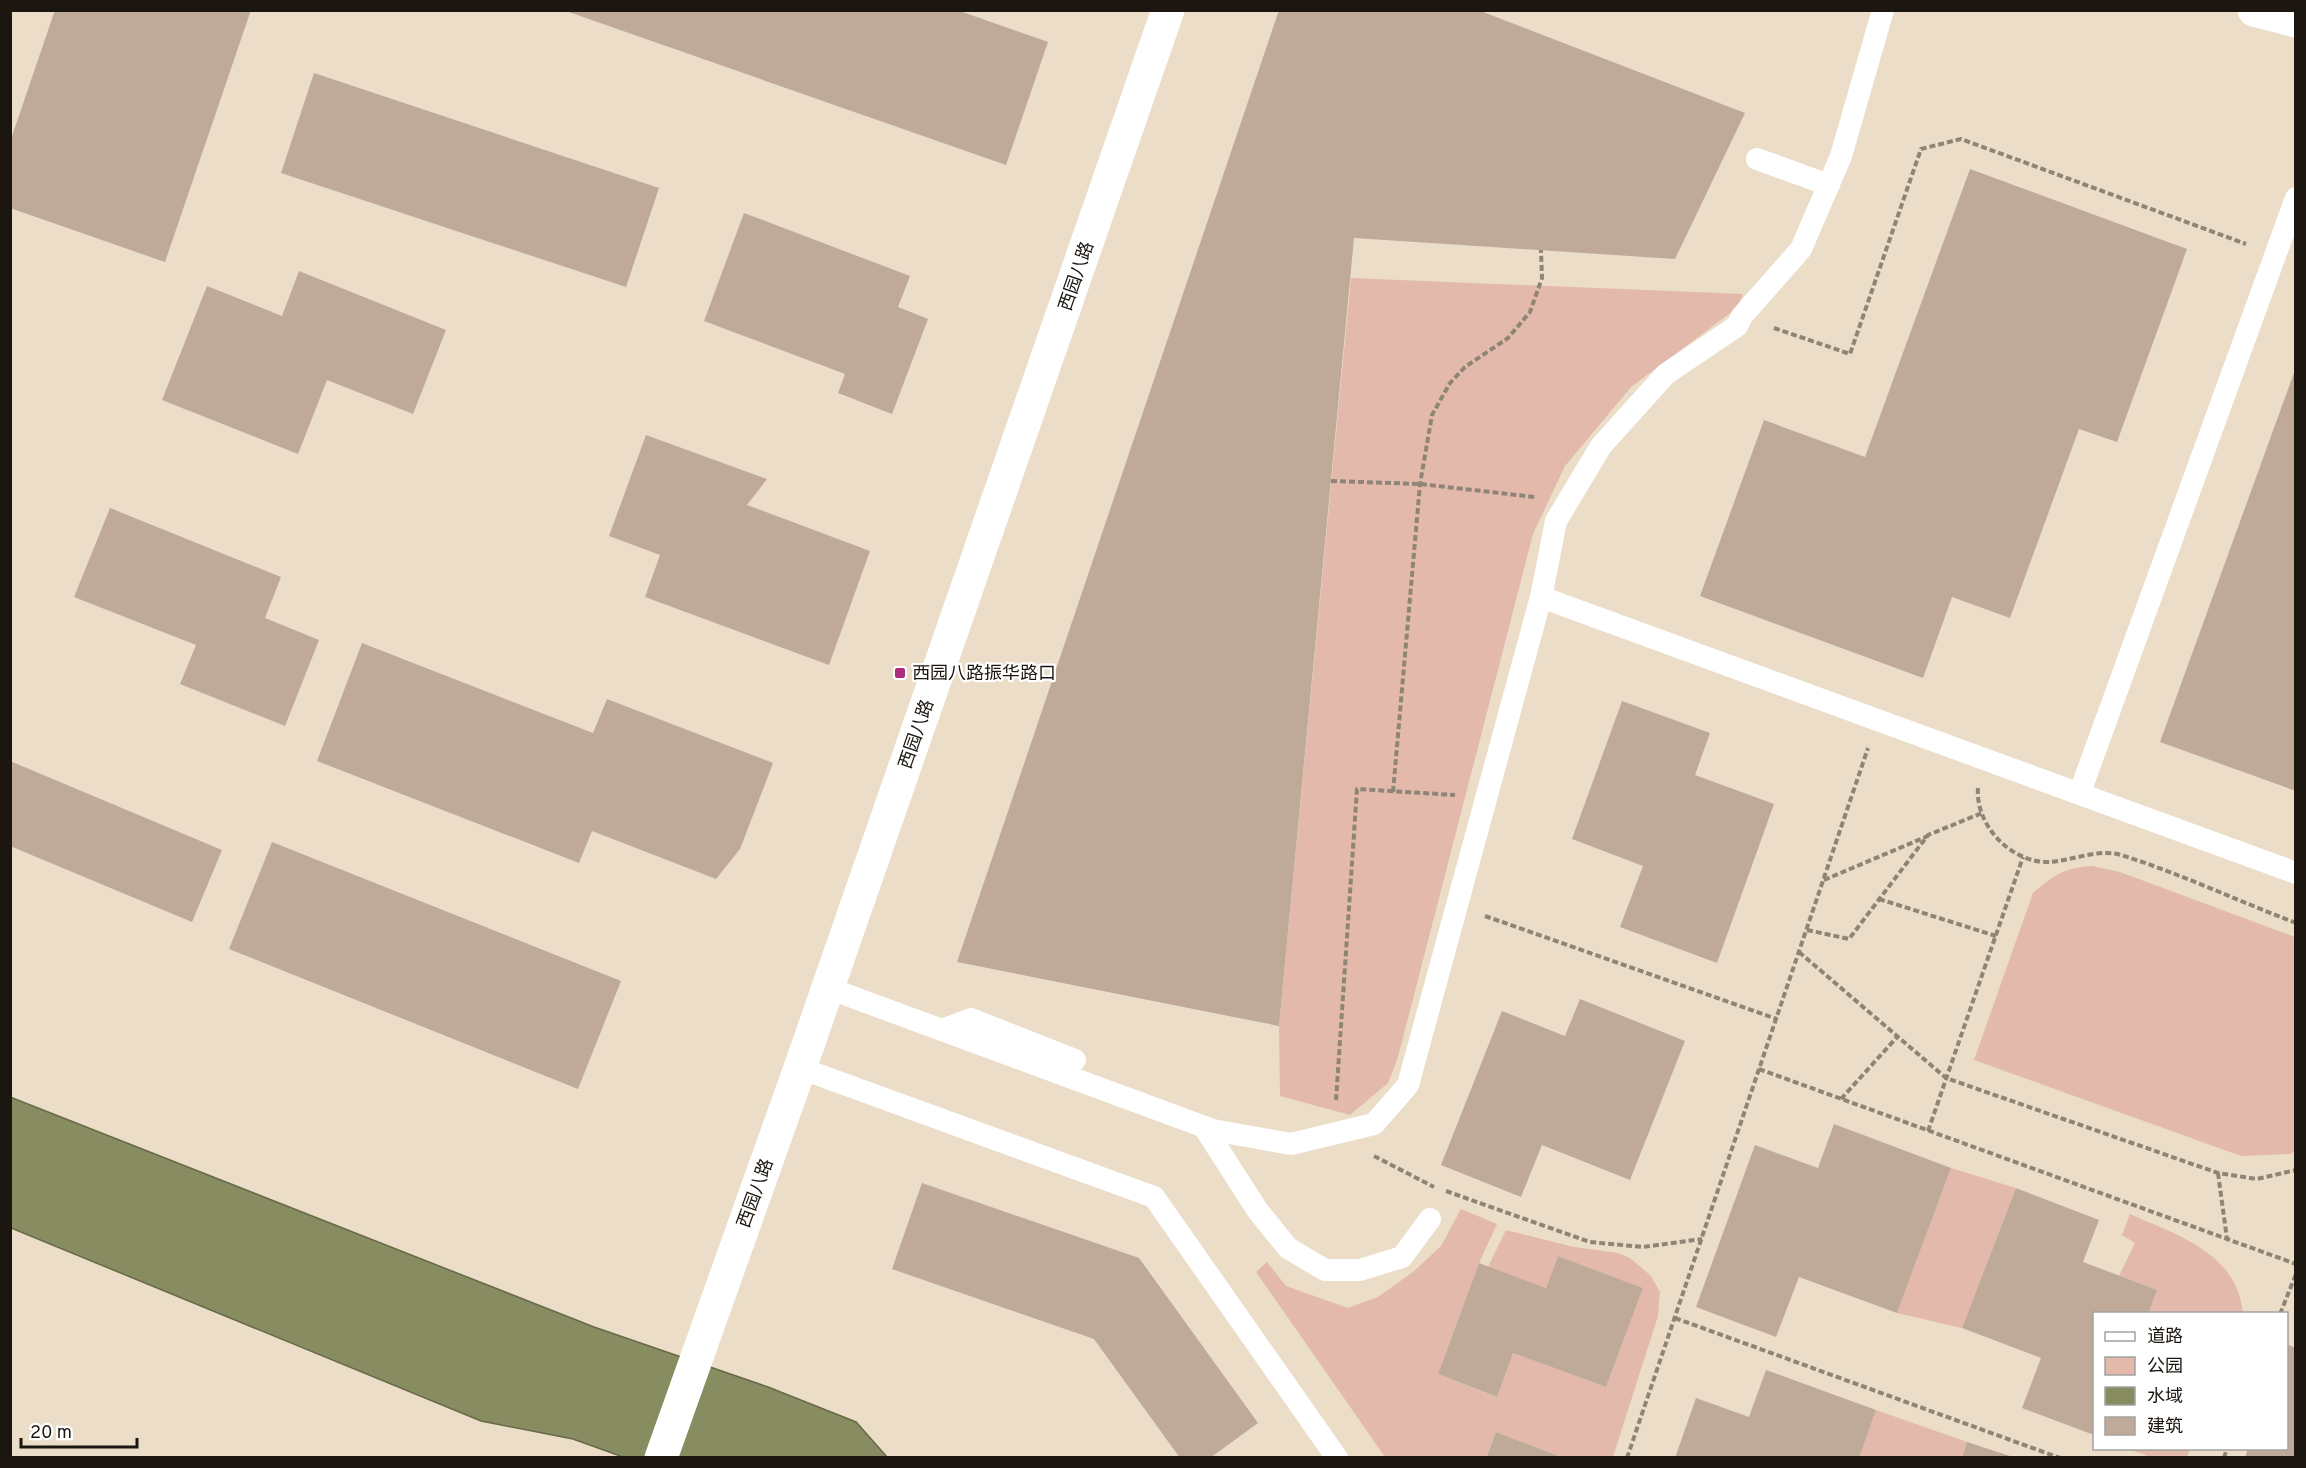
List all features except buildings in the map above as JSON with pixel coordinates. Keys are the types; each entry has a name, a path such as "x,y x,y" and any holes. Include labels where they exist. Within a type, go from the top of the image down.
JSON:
{"street":[{"name":"西园八路","path":"661,1458 800,1068 1168,10"},
{"path":"2254,10 2295,21"}],"lane":[{"path":"828,988 1204,1127 1291,1144 1374,1124 1408,1085 1541,597 1556,521 1601,446 1666,374 1737,326 1742,316 1801,249 1841,156 1883,10"},
{"path":"1756,159 1828,185"},
{"path":"2080,792 2295,198"},
{"path":"1541,597 2080,792 2295,873"},
{"path":"942,1030 971,1020 1075,1060"},
{"path":"800,1068 1154,1197 1337,1458"},
{"path":"1204,1127 1258,1211 1288,1248 1325,1270 1360,1270 1402,1257 1430,1219"}],"path":[{"path":"1742,316 1850,354 1921,149 1961,139 2275,254"},
{"path":"1392,792 1420,484 1432,415 1458,375 1508,338 1530,312 1542,278 1541,250"},
{"path":"1331,482 1420,484 1568,501"},
{"path":"1627,1458 1878,719"},
{"path":"1981,756 1977,798 1986,825 2000,842 2023,857 2047,862 2118,854 2295,923"},
{"path":"1486,796 1358,789 1334,1134 1418,1181 1590,1242 1643,1247 1702,1239"},
{"path":"1824,880 1982,813"},
{"path":"1807,930 1849,939 1928,836"},
{"path":"1928,1131 2023,857"},
{"path":"1880,899 1996,936"},
{"path":"1456,905 1777,1018"},
{"path":"1799,952 1946,1078 2218,1173 2257,1179 2295,1170"},
{"path":"1841,1099 1898,1036"},
{"path":"1759,1070 2295,1264"},
{"path":"2218,1173 2227,1239"},
{"path":"2281,1312 2295,1274"},
{"path":"1675,1318 2060,1458"}],"green space":[{"path":"1351,278 1743,294 1737,308 1631,387 1565,466 1533,534 1398,1057 1388,1083 1350,1115 1280,1096 1279,1026"},
{"path":"2092,866 2120,872 2295,937 2295,1151 2290,1154 2241,1156 1974,1060 2033,893 2060,874"},
{"path":"1951,1168 2016,1188 1962,1328 1897,1313"},
{"path":"1461,1209 1497,1224 1479,1263 1438,1374 1496,1397 1513,1353 1606,1387 1643,1288 1558,1256 1546,1288 1488,1267 1506,1230 1574,1247 1618,1253 1630,1258 1651,1276 1660,1292 1658,1316 1613,1457 1561,1457 1496,1432 1486,1457 1385,1457 1256,1272 1267,1262 1286,1286 1348,1308 1378,1297 1413,1272 1441,1246"},
{"path":"2130,1214 2202,1249 2230,1276 2239,1293 2243,1312 2148,1312 2157,1290 2119,1276 2135,1243 2122,1235"},
{"path":"1876,1410 1967,1442 1962,1457 1859,1458"},
{"path":"2131,1450 2189,1450 2187,1457 2151,1457"}],"water":[{"path":"10,1097 594,1327 768,1387 856,1422 887,1457 623,1457 573,1439 481,1421 11,1228"}],"place":[{"name":"西园八路振华路口","path":"900,673"}]}
